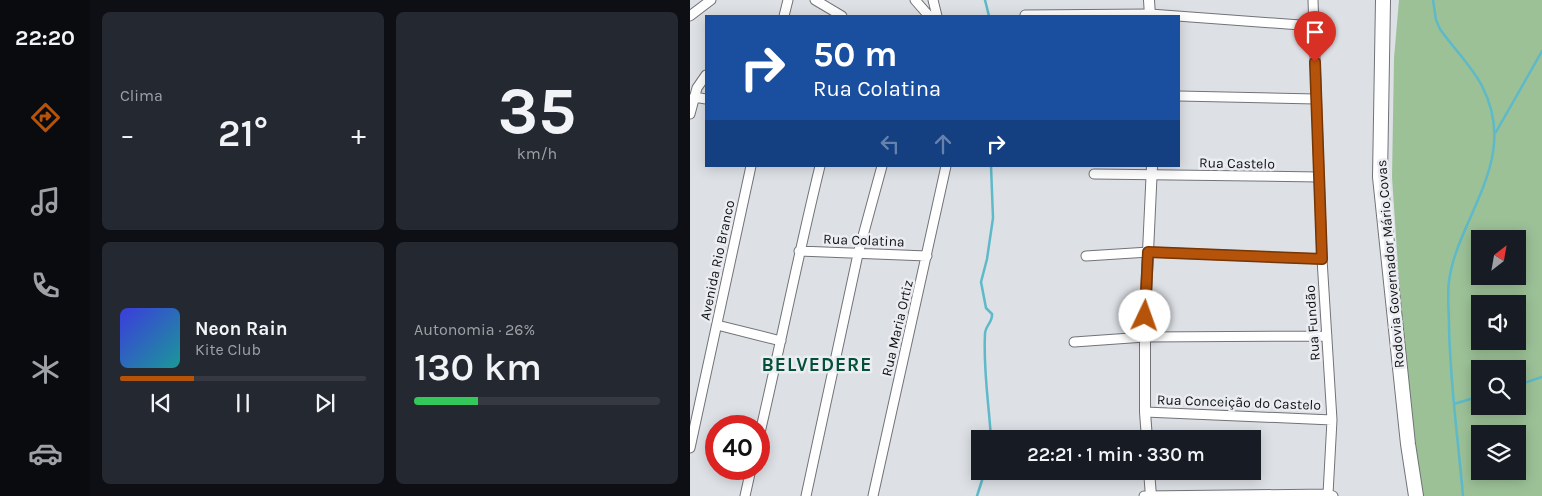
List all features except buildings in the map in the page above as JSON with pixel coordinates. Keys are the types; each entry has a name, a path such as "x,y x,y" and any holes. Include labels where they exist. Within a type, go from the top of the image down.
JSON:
{"main road":[{"name":"Rodovia Governador Mário Covas","path":"1383,0 1380,177 1408,444 1416,496"}],"street":[{"path":"690,16 711,0"},
{"path":"784,15 788,0"},
{"path":"815,0 840,15"},
{"path":"915,0 928,15"},
{"path":"933,0 937,15"},
{"path":"1149,0 1150,15"},
{"name":"Rua Fundão","path":"1313,0 1322,259 1332,420 1331,495"},
{"path":"1180,17 1314,26"},
{"path":"690,114 697,88 705,76"},
{"path":"694,96 705,99"},
{"path":"1180,96 1316,100"},
{"name":"Avenida Rio Branco","path":"690,448 751,167"},
{"path":"764,415 799,251 820,167"},
{"path":"806,496 858,254 882,167"},
{"name":"Rua Maria Ortiz","path":"873,496 946,167"},
{"path":"1146,430 1145,337 1152,171"},
{"name":"Rua Castelo","path":"1094,174 1152,171 1319,177"},
{"name":"Rua Colatina","path":"799,251 927,256"},
{"path":"1086,256 1148,252 1322,259"},
{"path":"717,325 781,341"},
{"path":"1074,342 1145,337 1327,336"},
{"path":"690,407 697,418"},
{"name":"Rua Conceição do Castelo","path":"1145,412 1332,420"},
{"path":"745,496 749,480"},
{"path":"1149,480 1148,496 1331,495"}],"green space":[{"path":"1399,0 1542,0 1542,496 1421,496 1404,356 1392,177 1394,58"}],"waterway":[{"path":"985,0 989,15"},
{"path":"1433,0 1436,20 1440,29 1473,71 1482,86 1490,106 1494,126 1494,145 1491,163 1456,253 1448,287 1454,411 1463,496"},
{"path":"1496,132 1542,51"},
{"path":"990,430 985,374 985,331 992,314 986,308 981,282 987,259 993,218 991,167"},
{"path":"1526,382 1542,377"},
{"path":"1454,404 1471,399"},
{"path":"977,496 982,480"}],"district":[{"name":"BELVEDERE","path":"817,364"}],"route":[{"path":"1145,316 1148,252 1322,259 1315,62"}]}
